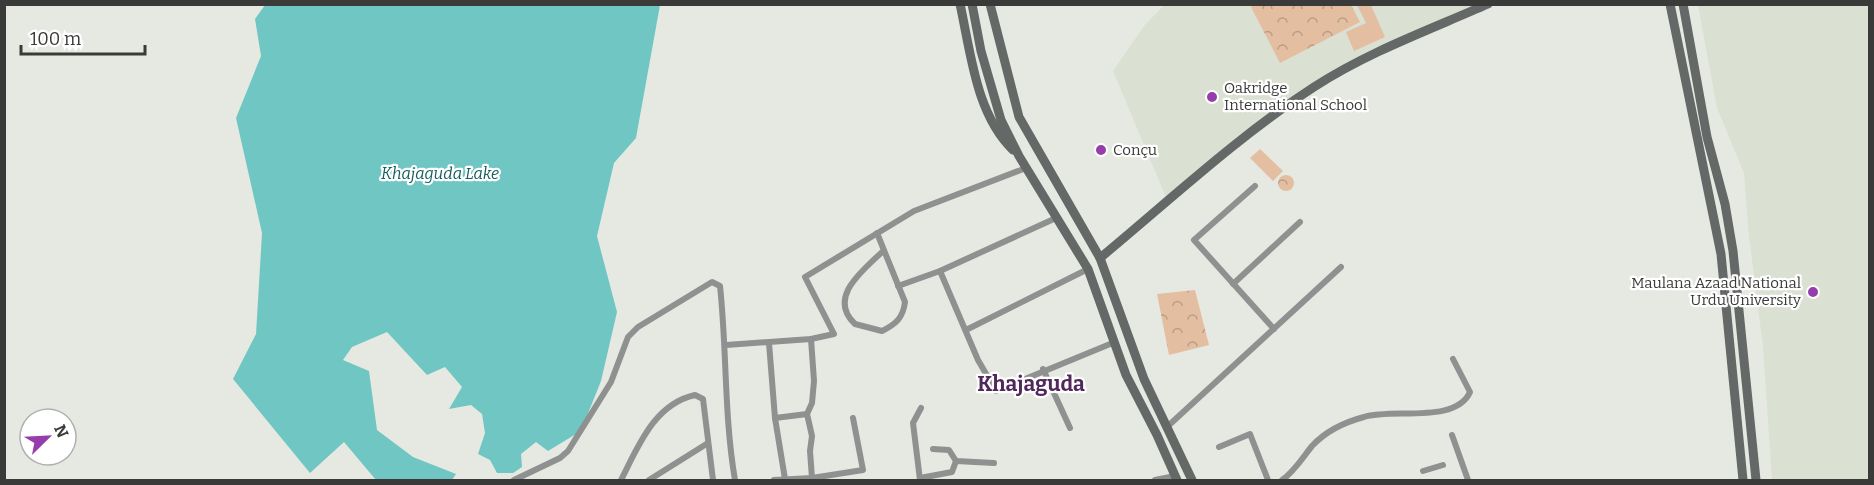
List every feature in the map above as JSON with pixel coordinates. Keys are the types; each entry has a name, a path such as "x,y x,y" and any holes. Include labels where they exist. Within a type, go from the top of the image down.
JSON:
{"street":[{"path":"960,4 983,103 995,132 1019,156"},
{"path":"972,4 994,100 1019,156 1088,269 1126,375 1176,478 1155,480"},
{"path":"990,4 1019,117 1100,258 1144,379 1192,480"},
{"path":"1100,258 1251,130 1314,87 1381,50 1488,4"},
{"path":"1670,4 1721,254 1743,480"},
{"path":"1683,4 1707,137 1725,204 1733,251 1756,480"},
{"path":"726,345 811,339 834,334 806,277 931,203 1026,168"},
{"path":"1255,186 1194,240 1274,329"},
{"path":"898,286 940,271 1056,218"},
{"path":"1233,284 1300,222"},
{"path":"877,233 905,302 903,314 891,327 882,331 855,324 845,307 849,287 855,277 883,251"},
{"path":"1168,426 1341,267"},
{"path":"966,330 1088,269"},
{"path":"940,271 978,360 996,391 1043,369 1115,342"},
{"path":"514,480 560,458 568,451 611,382 628,337 651,319 712,282 720,286 726,345 724,381 735,480"},
{"path":"811,339 814,381 812,403 807,414 812,442 810,451 812,478"},
{"path":"769,343 775,418 785,479"},
{"path":"1282,480 1315,443 1343,424 1382,413 1442,412 1460,405 1470,392 1453,360"},
{"path":"1043,369 1070,428"},
{"path":"621,480 652,421 685,397 695,394 703,399 714,480"},
{"path":"921,408 913,423 920,479 952,472 956,461 950,450 933,449"},
{"path":"775,418 807,414"},
{"path":"774,480 812,478 863,470 853,418"},
{"path":"1219,447 1250,434 1269,480"},
{"path":"1452,435 1468,480"},
{"path":"649,480 708,443"},
{"path":"956,461 994,463"},
{"path":"1425,480 1422,470 1443,465"}],"shaded area":[{"name":"Oakridge International School","path":"1485,4 1314,87 1168,202 1113,71 1144,26 1164,5"},
{"name":"Maulana Azaad National Urdu University","path":"1698,5 1869,5 1869,480 1772,480 1763,347 1749,236 1744,173 1717,108"}],"green space":[{"path":"1255,4 1351,5 1360,22 1280,63 1251,7"},
{"path":"1357,5 1371,5 1385,37 1354,51 1346,32 1366,23"},
{"path":"1260,149 1283,171 1273,181 1250,158"},
{"path":"1286,175 1294,183 1286,191 1278,183"},
{"path":"1195,290 1209,345 1169,355 1157,294"}],"water":[{"name":"Khajaguda Lake","path":"265,5 660,5 636,138 614,163 597,236 617,312 601,381 581,431 548,451 536,442 521,454 522,467 513,473 497,473 490,460 478,454 485,433 482,414 471,405 449,409 462,387 445,367 427,375 387,332 352,347 343,360 369,371 377,430 413,457 456,474 452,480 376,480 344,442 310,473 233,379 256,334 262,233 236,118 261,56 255,19"}],"place":[{"name":"Oakridge International School","path":"1212,97"},
{"name":"Conçu","path":"1101,150"},
{"name":"Maulana Azaad National Urdu University","path":"1813,292"}],"district":[{"name":"Khajaguda","path":"1031,384"}]}
